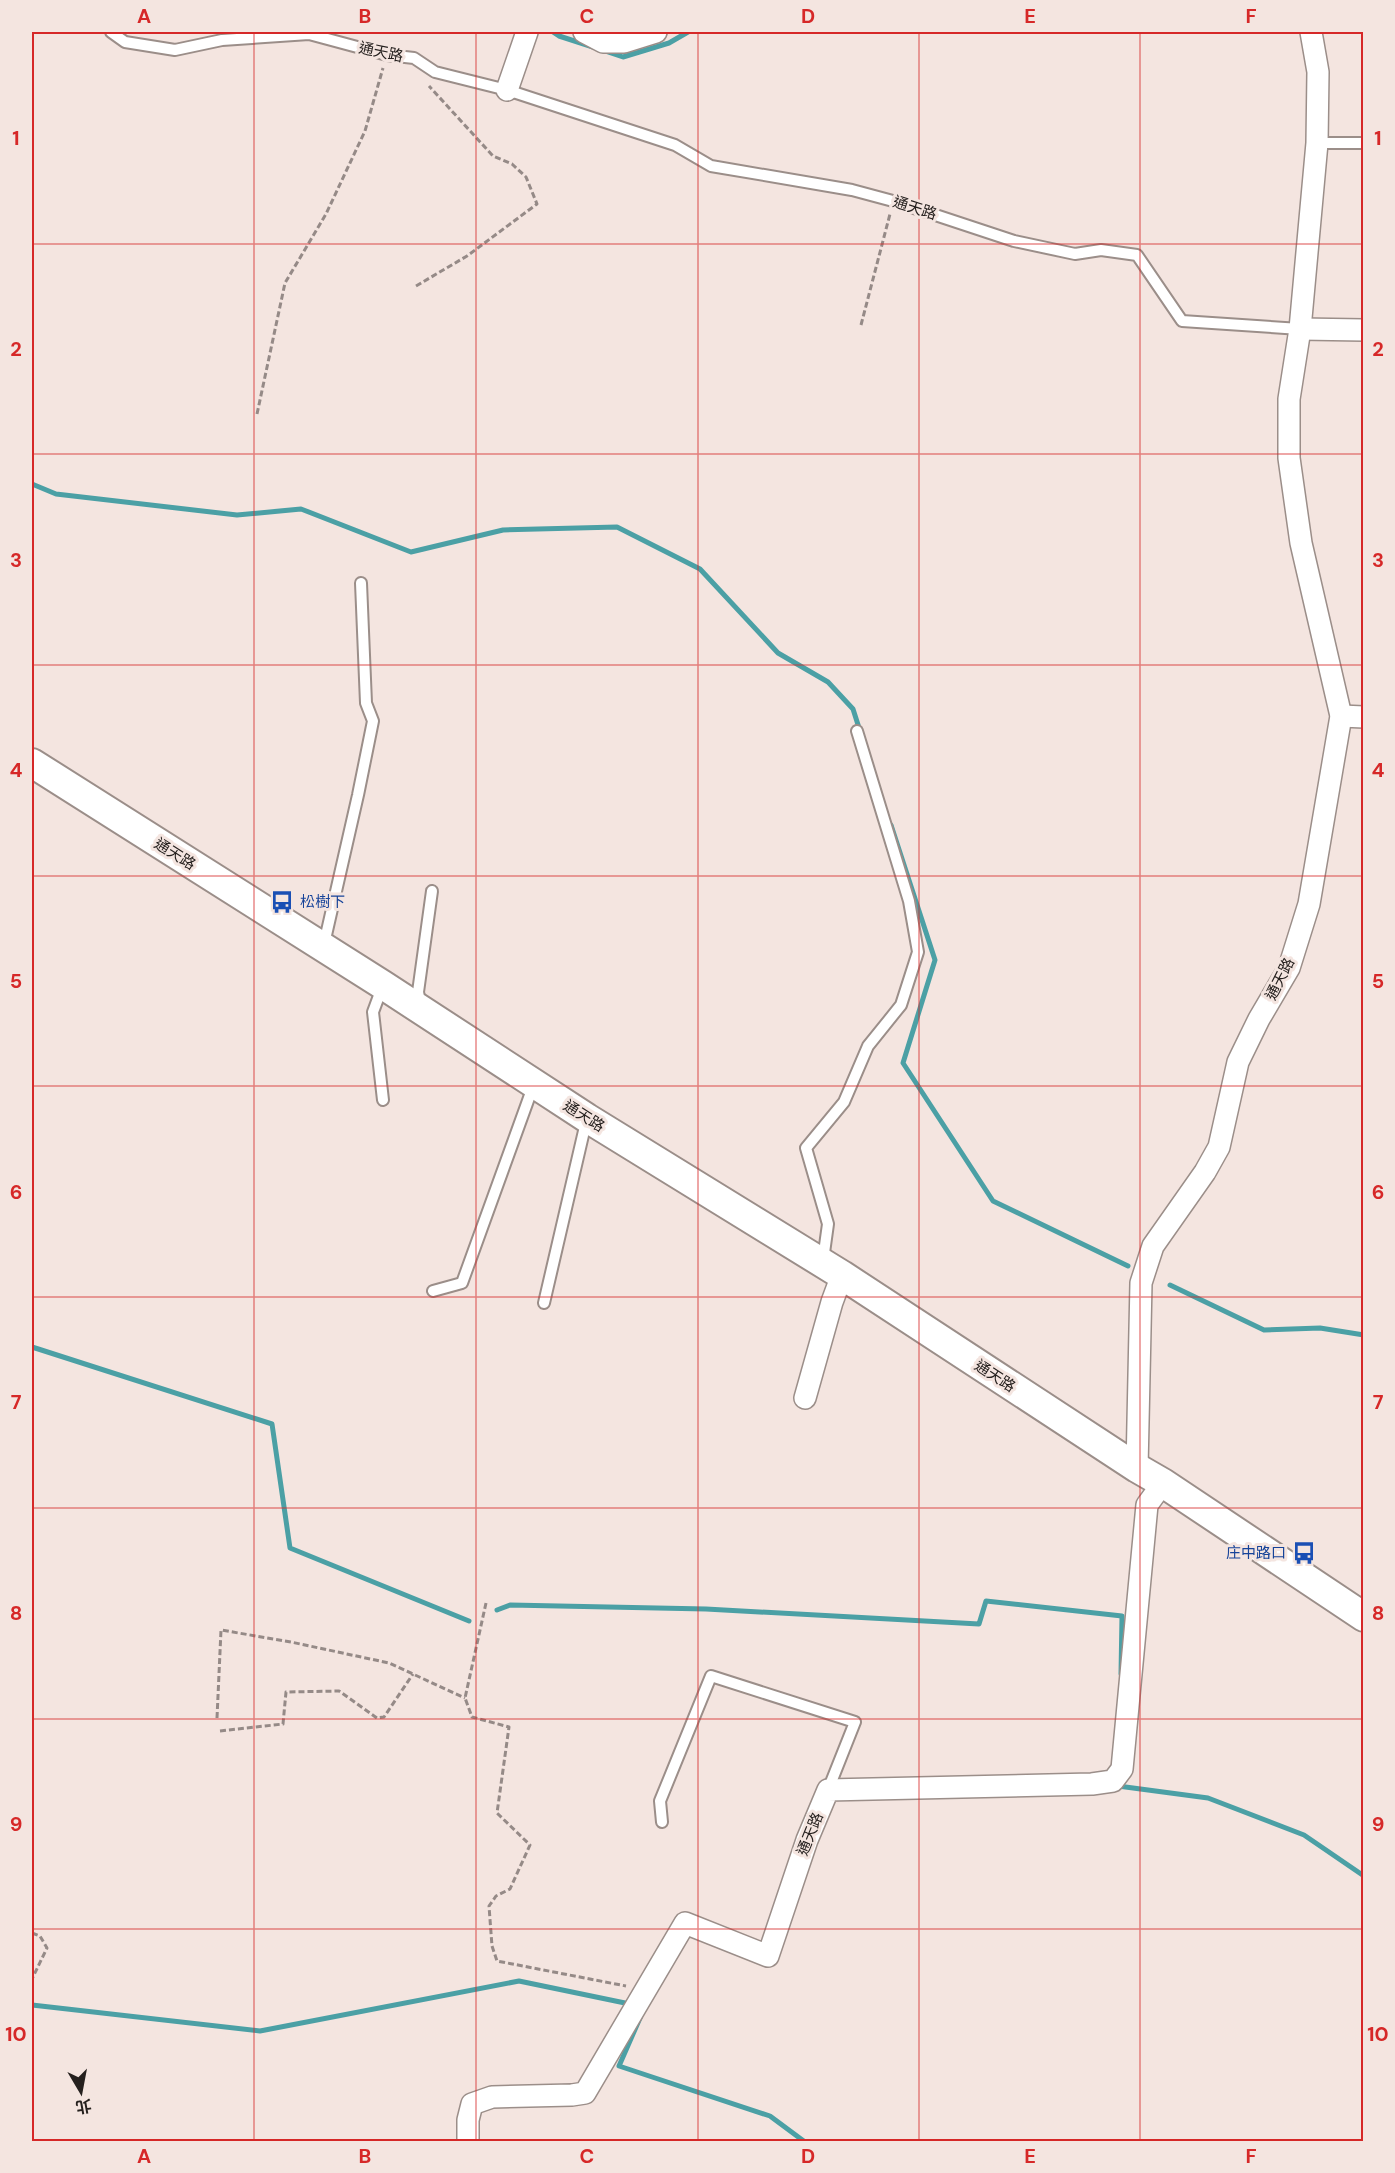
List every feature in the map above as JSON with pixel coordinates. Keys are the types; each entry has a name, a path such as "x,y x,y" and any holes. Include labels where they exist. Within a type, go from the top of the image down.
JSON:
{"street":[{"path":"507,90 527,32"},
{"path":"584,32 603,42 624,42 656,32"},
{"name":"通天路","path":"1137,1468 1141,1283 1154,1246 1205,1172 1219,1147 1238,1062 1259,1019 1289,968 1309,904 1341,716 1301,543 1289,458 1289,399 1300,329 1317,144 1318,72 1311,32"},
{"path":"1300,329 1364,330"},
{"path":"1341,716 1364,717"},
{"name":"通天路","path":"32,763 421,1009 587,1118 832,1269 1163,1483 1364,1617"},
{"path":"805,1398 832,1302 832,1269"},
{"path":"828,1790 1092,1784 1113,1780 1122,1769 1147,1505 1163,1483"},
{"name":"通天路","path":"468,2142 468,2120 472,2104 492,2097 585,2093 685,1923 768,1956 807,1840 828,1790"}],"lane":[{"name":"通天路","path":"111,32 125,42 175,50 222,40 309,34 387,55 414,58 435,72 507,90 675,145 711,166 852,190 893,201 1014,241 1076,254 1101,250 1137,255 1182,321 1300,329"},
{"path":"1317,144 1364,143"},
{"path":"323,948 373,721 366,704 361,583"},
{"path":"832,1269 828,1224 806,1148 844,1102 868,1047 901,1005 918,952 909,901 857,731"},
{"path":"421,1009 418,992 432,891"},
{"path":"382,1100 373,1012 383,985"},
{"path":"433,1291 462,1283 534,1084"},
{"path":"544,1303 587,1118"},
{"path":"662,1822 660,1802 711,1676 855,1722 828,1790"}],"path":[{"path":"257,414 285,283 326,214 360,142 387,55"},
{"path":"416,286 467,256 537,204 526,177 512,164 493,156 427,84 435,72"},
{"path":"861,325 893,201"},
{"path":"486,1603 465,1698 471,1717 508,1726 497,1813 530,1845 510,1889 496,1896 489,1906 492,1946 497,1961 646,1990"},
{"path":"217,1718 221,1630 389,1663 465,1698"},
{"path":"220,1731 283,1724 286,1692 339,1691 377,1718 384,1717 413,1674"},
{"path":"32,1933 40,1936 47,1947 32,1979"}],"waterway":[{"path":"553,32 593,47"},
{"path":"602,50 623,57 669,43 688,32"},
{"path":"32,484 56,494 237,515 301,509 411,552 503,530 617,527 700,569 778,653 828,682 853,709 860,731"},
{"path":"891,825 935,960 903,1063 993,1201 1128,1266"},
{"path":"1170,1285 1264,1330 1320,1328 1364,1335"},
{"path":"32,1347 272,1424 290,1548 469,1621"},
{"path":"497,1610 510,1605 706,1609 979,1624 986,1601 1122,1616 1121,1674"},
{"path":"1118,1786 1208,1798 1304,1835 1364,1876"},
{"path":"32,2005 260,2031 519,1981 625,2003"},
{"path":"640,2018 619,2066 770,2116 805,2142"}],"place":[{"name":"松樹下","path":"282,902"},
{"name":"庄中路口","path":"1304,1553"}]}
